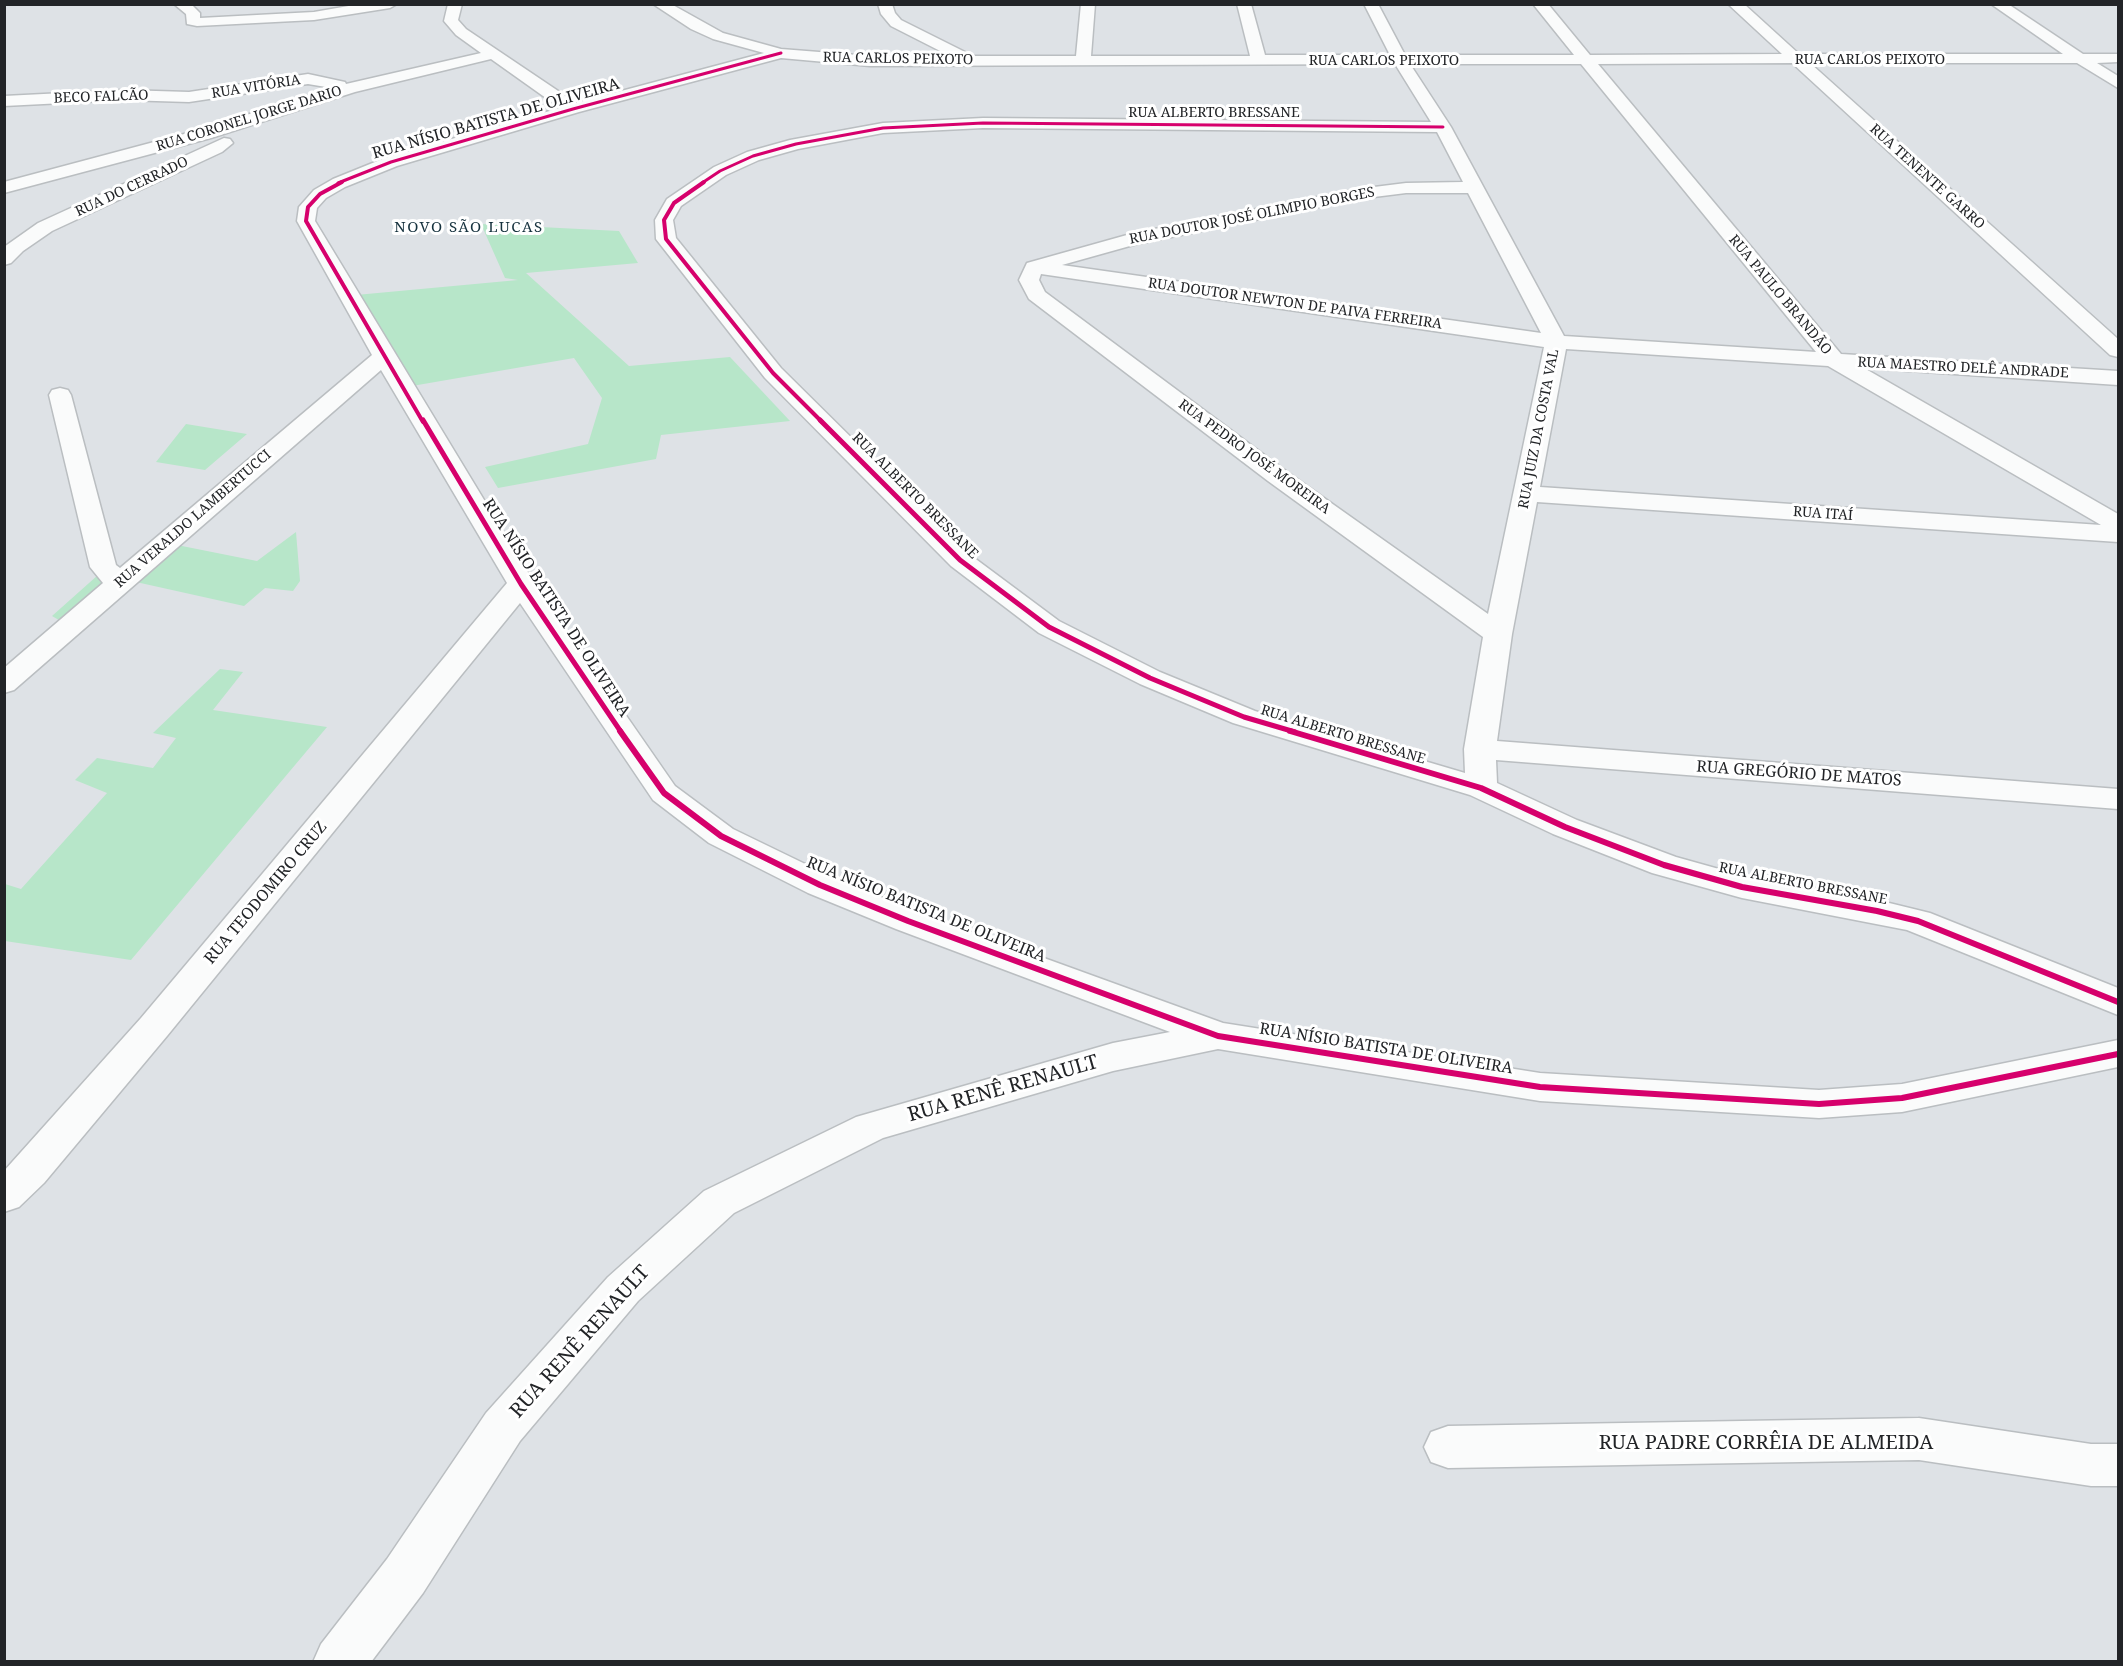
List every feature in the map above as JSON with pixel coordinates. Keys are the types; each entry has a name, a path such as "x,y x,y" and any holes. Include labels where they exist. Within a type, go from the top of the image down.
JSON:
{"street":[{"path":"189,13 234,6 253,8 301,4"},
{"path":"189,13 314,16 390,4"},
{"path":"455,4 451,21 461,32 573,109"},
{"name":"RUA CARLOS PEIXOTO","path":"660,4 678,16 718,36 781,53 870,61 2118,58"},
{"path":"885,4 888,14 896,23 971,61"},
{"path":"1083,61 1088,4"},
{"path":"1244,4 1259,60"},
{"name":"RUA JUIZ DA COSTA VAL","path":"1371,4 1400,61 1443,127 1556,342 1498,634 1480,749 1481,789"},
{"name":"RUA PAULO BRANDÃO","path":"1540,4 1835,361 2118,524"},
{"name":"RUA TENENTE GARRO","path":"1735,4 2118,350"},
{"path":"1998,4 2118,83"},
{"path":"678,16 699,8"},
{"name":"RUA NÍSIO BATISTA DE OLIVEIRA","path":"781,53 573,109 391,162 339,183 320,194 308,207 306,221 521,584 664,794 721,836 820,885 1218,1036 1540,1087 1819,1104 1902,1098 2118,1054"},
{"name":"RUA CORONEL JORGE DARIO","path":"4,188 205,134 350,88 494,54"},
{"name":"RUA VITÓRIA","path":"197,97 308,79 350,88"},
{"name":"BECO FALCÃO","path":"4,101 123,94 197,97"},
{"name":"RUA DO CERRADO","path":"4,259 16,247 45,227 216,148 259,115"},
{"name":"RUA ALBERTO BRESSANE","path":"1443,127 983,123 883,128 833,136 753,156 720,171 674,203 664,220 666,239 773,373 960,560 1049,627 1150,678 1244,717 1481,789 1565,827 1664,865 1742,887 1877,910 1918,921 2118,1002"},
{"name":"RUA DOUTOR JOSÉ OLIMPIO BORGES","path":"1034,267 1059,257 1134,239 1358,194 1406,188 1474,187"},
{"name":"RUA DOUTOR NEWTON DE PAIVA FERREIRA","path":"1034,267 1556,342"},
{"name":"RUA PEDRO JOSÉ MOREIRA","path":"1034,267 1029,280 1035,295 1277,476 1498,634"},
{"name":"RUA MAESTRO DELÊ ANDRADE","path":"1556,342 2118,378"},
{"name":"RUA VERALDO LAMBERTUCCI","path":"4,684 118,583 384,356"},
{"path":"60,395 103,567 118,583"},
{"name":"RUA ITAÍ","path":"1527,494 2118,534"},
{"name":"RUA TEODOMIRO CRUZ","path":"4,1196 30,1172 154,1027 521,584"},
{"name":"RUA GREGÓRIO DE MATOS","path":"1480,749 2118,799"},
{"name":"RUA RENÊ RENAULT","path":"339,1662 405,1576 503,1427 623,1289 719,1202 870,1127 1113,1056 1218,1036"},
{"name":"RUA PADRE CORRÊIA DE ALMEIDA","path":"1448,1447 1919,1439 2091,1465 2118,1465"}],"green space":[{"path":"481,224 619,231 638,263 526,273 629,366 730,357 790,421 661,435 656,459 498,488 485,467 588,444 602,398 574,358 412,386 356,295 518,280 505,278"},
{"path":"186,424 247,434 205,470 156,462"},
{"path":"296,532 300,581 293,591 265,588 244,606 136,582 177,545 257,561"},
{"path":"98,575 110,583 64,623 52,616"},
{"path":"220,669 243,672 213,710 327,727 131,960 5,941 5,884 21,889 107,793 75,780 97,758 153,768 176,738 153,733"}],"cycle path":[{"path":"781,53 573,109 391,162 339,183 320,194 308,207 306,221 521,584 626,740 664,793 721,836 820,885 908,921 1218,1036 1540,1087 1819,1104 1902,1098 2118,1054"},
{"path":"1443,127 983,123 883,128 796,144 753,156 720,171 674,203 664,220 666,239 773,373 960,560 1049,627 1150,678 1244,717 1481,788 1565,827 1664,865 1742,887 1877,911 1918,921 2118,1002"}],"district":[{"name":"NOVO SÃO LUCAS","path":"469,228"}]}
